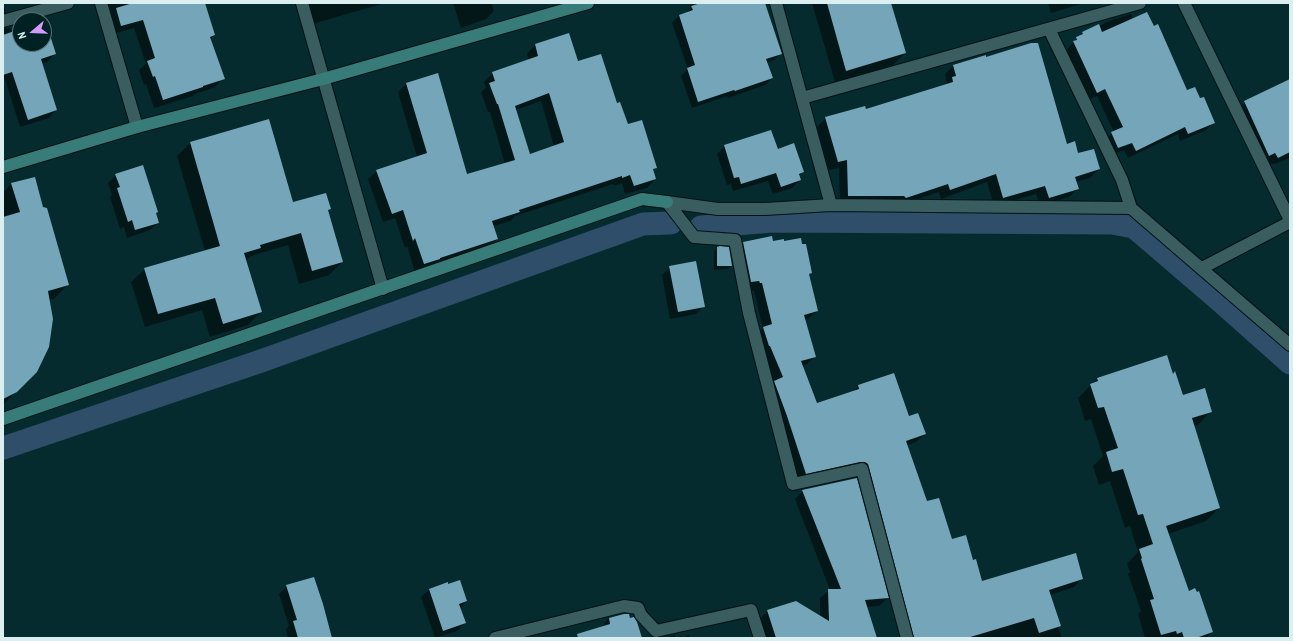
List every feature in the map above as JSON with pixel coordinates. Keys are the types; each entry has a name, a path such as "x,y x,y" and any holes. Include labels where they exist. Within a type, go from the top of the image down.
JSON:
{"street":[{"path":"3,21 68,3"},
{"path":"101,3 137,127"},
{"path":"302,3 322,78 383,288"},
{"path":"3,167 137,127 322,78 588,3"},
{"path":"776,3 831,205"},
{"path":"802,98 1140,3"},
{"path":"1184,3 1290,221 1202,268"},
{"path":"1049,29 1122,180 1131,208 1290,345"},
{"path":"3,419 642,199 718,209 765,209 831,205 1131,208"},
{"path":"666,202 694,237 735,240 749,314 793,484 862,469 907,638"},
{"path":"495,638 624,606 638,608 641,615 656,631 751,610 760,638"}],"building":[{"path":"133,3 205,3 215,35 210,37 225,79 163,100 155,76 153,77 147,61 155,58 143,20 121,26 116,8"},
{"path":"701,3 765,3 782,54 766,59 773,78 698,102 687,68 695,65 679,15 693,10 691,6"},
{"path":"827,3 891,3 906,53 846,71"},
{"path":"1147,12 1154,26 1158,24 1187,90 1195,87 1200,98 1204,97 1215,123 1188,134 1185,127 1136,151 1132,143 1118,148 1111,132 1123,127 1105,89 1097,93 1073,41 1077,40 1076,37 1083,34 1082,32 1099,24 1102,32"},
{"path":"12,32 12,52 52,52 52,42 56,54 41,59 57,110 28,120 12,72 3,75 3,35"},
{"path":"569,33 578,61 601,54 617,103 620,102 628,124 642,120 657,168 653,169 656,179 634,186 630,175 622,178 622,176 519,210 520,212 492,221 498,239 424,264 415,238 413,241 403,210 392,214 376,170 427,153 406,83 438,73 467,174 515,160 498,104 489,83 495,81 492,72 538,56 535,44","holes":["549,93 564,142 530,154 515,106"]},
{"path":"1031,43 1038,43 1067,144 1075,141 1078,153 1094,149 1100,169 1075,177 1079,189 1049,198 1045,186 1003,198 996,174 950,190 948,184 906,198 904,196 848,196 847,160 838,162 825,117 865,106 866,109 953,82 952,77 956,76 953,65 986,55 986,57"},
{"path":"1290,79 1290,152 1278,158 1275,153 1269,156 1244,101"},
{"path":"269,119 293,202 326,193 331,209 328,210 343,262 312,271 301,233 260,245 261,248 244,253 262,312 223,324 215,298 158,314 144,268 220,246 190,142"},
{"path":"771,130 778,149 794,143 804,172 799,174 801,180 781,187 776,173 741,184 739,177 734,178 724,145"},
{"path":"143,165 158,212 156,213 159,223 135,230 132,220 128,222 117,188 120,187 115,174"},
{"path":"35,177 43,207 47,208 69,285 48,291 53,319 49,347 37,372 17,392 3,399 3,217 20,212 11,183"},
{"path":"772,236 773,241 801,238 802,244 806,244 812,273 809,274 818,311 804,315 816,357 801,361 817,403 859,389 858,385 894,373 909,416 918,413 926,434 906,441 927,501 939,498 952,539 966,535 973,560 976,559 982,581 1076,553 1083,579 1049,590 1061,626 1039,633 1034,618 967,638 914,638 868,464 865,462 860,462 806,474 774,381 783,377 769,346 763,327 772,324 762,283 759,281 751,282 743,242"},
{"path":"717,247 729,247 732,266 717,266"},
{"path":"696,261 705,307 678,312 669,266"},
{"path":"1167,355 1173,374 1175,371 1183,395 1205,388 1212,412 1192,418 1220,508 1166,526 1189,591 1195,588 1197,592 1199,591 1213,632 1196,638 1184,638 1182,632 1177,634 1176,631 1161,635 1150,600 1154,599 1139,549 1153,544 1143,514 1138,515 1123,469 1112,472 1106,452 1118,448 1104,407 1098,408 1090,384 1098,381 1097,378"},
{"path":"857,478 889,598 865,600 877,638 776,638 767,610 796,601 829,621 828,589 841,589 802,490"},
{"path":"314,577 332,638 298,638 293,621 297,620 286,585"},
{"path":"460,580 467,601 459,604 466,623 443,631 429,589 448,582 448,584"},
{"path":"629,614 630,618 634,617 642,638 578,638 577,634 610,624 609,618"}],"waterway":[{"path":"701,227 772,221 1112,223 1134,227 1290,363"},
{"path":"3,448 261,361 643,224 671,223"}]}
